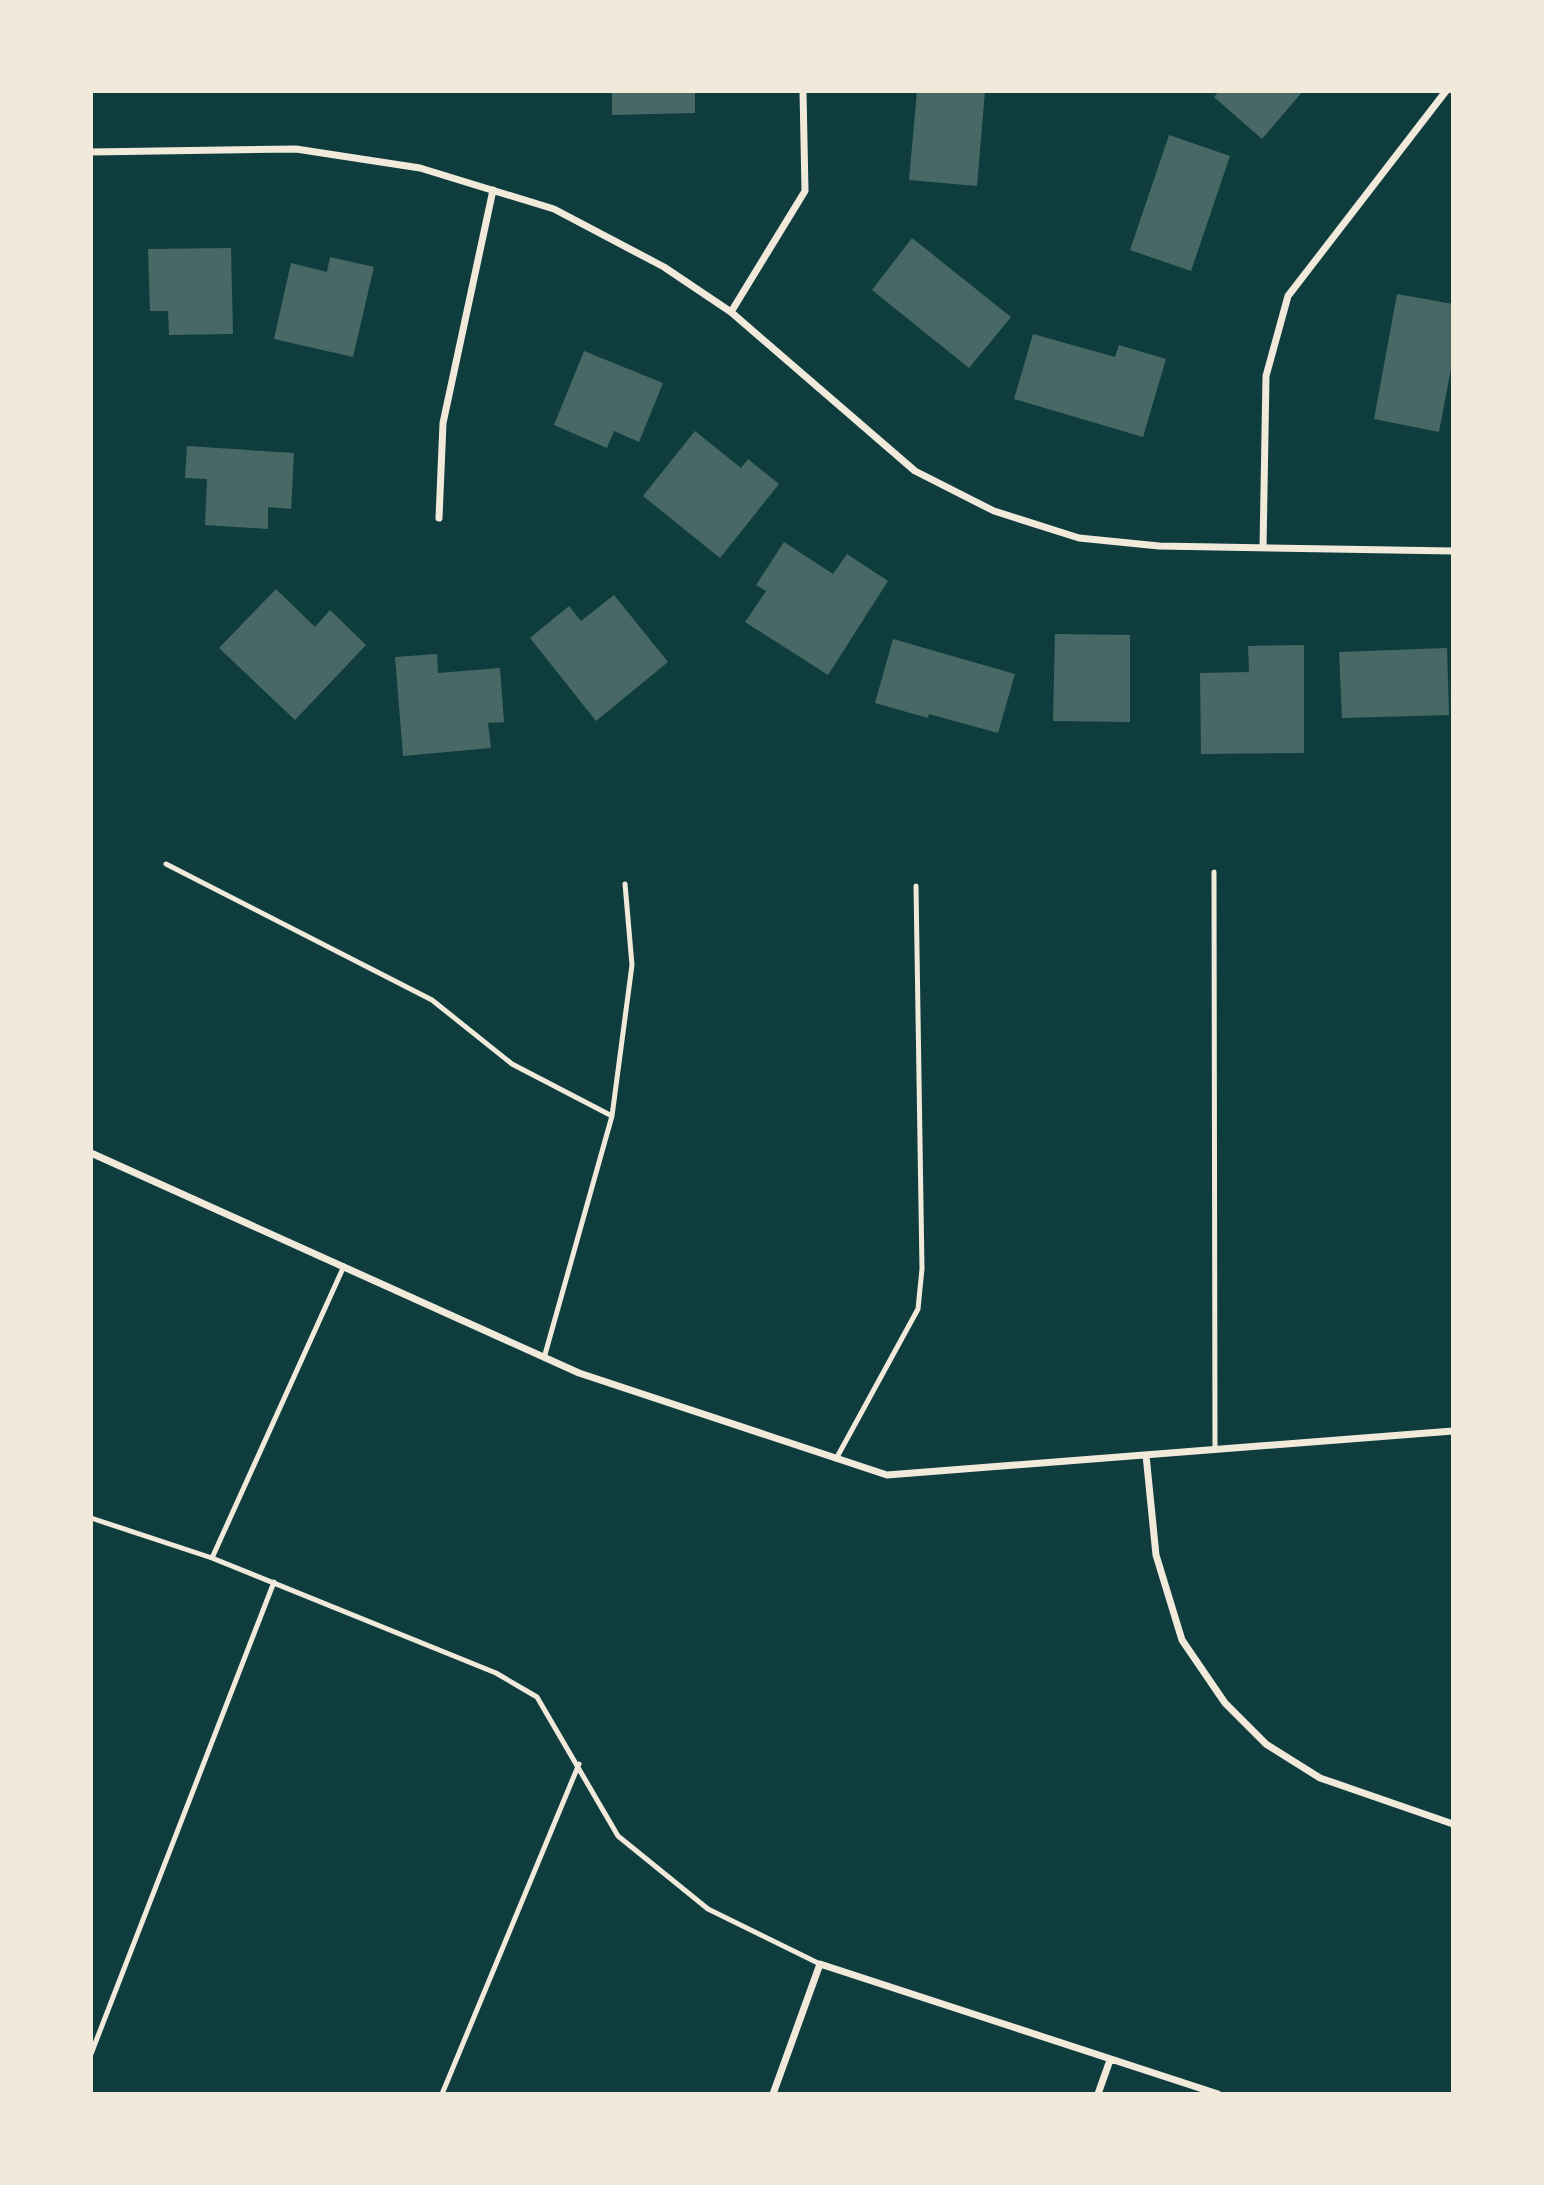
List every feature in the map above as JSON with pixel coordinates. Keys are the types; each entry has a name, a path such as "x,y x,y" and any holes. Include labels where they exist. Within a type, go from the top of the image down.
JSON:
{"street":[{"path":"731,312 805,191 803,91"},
{"path":"1263,548 1266,376 1288,296 1446,91"},
{"path":"91,152 296,149 420,168 554,209 664,267 731,312 915,471 994,511 1080,538 1159,546 1453,551"},
{"path":"439,518 443,424 493,190"},
{"path":"91,1153 579,1373 887,1475 1453,1431"},
{"path":"1146,1455 1156,1555 1182,1640 1225,1703 1266,1744 1320,1778 1453,1824"},
{"path":"773,2094 820,1964 1218,2094"},
{"path":"1098,2094 1110,2060"}],"lane":[{"path":"166,864 432,1000 512,1064 612,1116"},
{"path":"1214,872 1215,1450"},
{"path":"544,1358 612,1116 632,965 625,884"},
{"path":"836,1459 918,1309 922,1269 916,887"},
{"path":"212,1558 344,1266"},
{"path":"91,1518 212,1558 274,1582 506,1679 537,1697 579,1764 618,1836 708,1909 820,1964"},
{"path":"91,2053 274,1582"},
{"path":"442,2094 579,1764"}],"building":[{"path":"612,91 695,91 695,113 612,115"},
{"path":"917,91 985,91 977,186 909,180"},
{"path":"1219,91 1303,91 1262,139 1214,97"},
{"path":"1169,135 1230,156 1191,271 1130,250"},
{"path":"912,238 1011,317 969,368 872,290"},
{"path":"231,248 233,334 169,335 168,311 150,311 148,249"},
{"path":"330,257 374,267 353,357 274,339 291,263 327,272"},
{"path":"1397,294 1453,304 1453,358 1439,432 1374,419"},
{"path":"1033,334 1115,357 1119,345 1166,359 1143,437 1014,399"},
{"path":"584,351 663,383 639,442 614,431 607,448 554,425"},
{"path":"695,431 741,468 748,459 779,484 720,558 643,496"},
{"path":"187,446 294,453 291,509 268,507 268,529 205,525 207,479 185,478"},
{"path":"784,542 833,574 847,554 888,581 828,675 745,622 766,591 756,585"},
{"path":"276,589 315,627 330,610 366,645 295,720 219,648"},
{"path":"614,595 668,662 596,721 530,638 569,606 581,621"},
{"path":"1055,634 1130,635 1130,722 1053,721"},
{"path":"893,639 1015,674 998,733 929,714 928,718 875,703"},
{"path":"1304,645 1304,753 1201,754 1200,673 1249,672 1248,646"},
{"path":"1447,648 1449,715 1342,718 1339,652"},
{"path":"437,654 438,673 500,668 504,722 488,723 491,748 403,756 395,657"}]}
